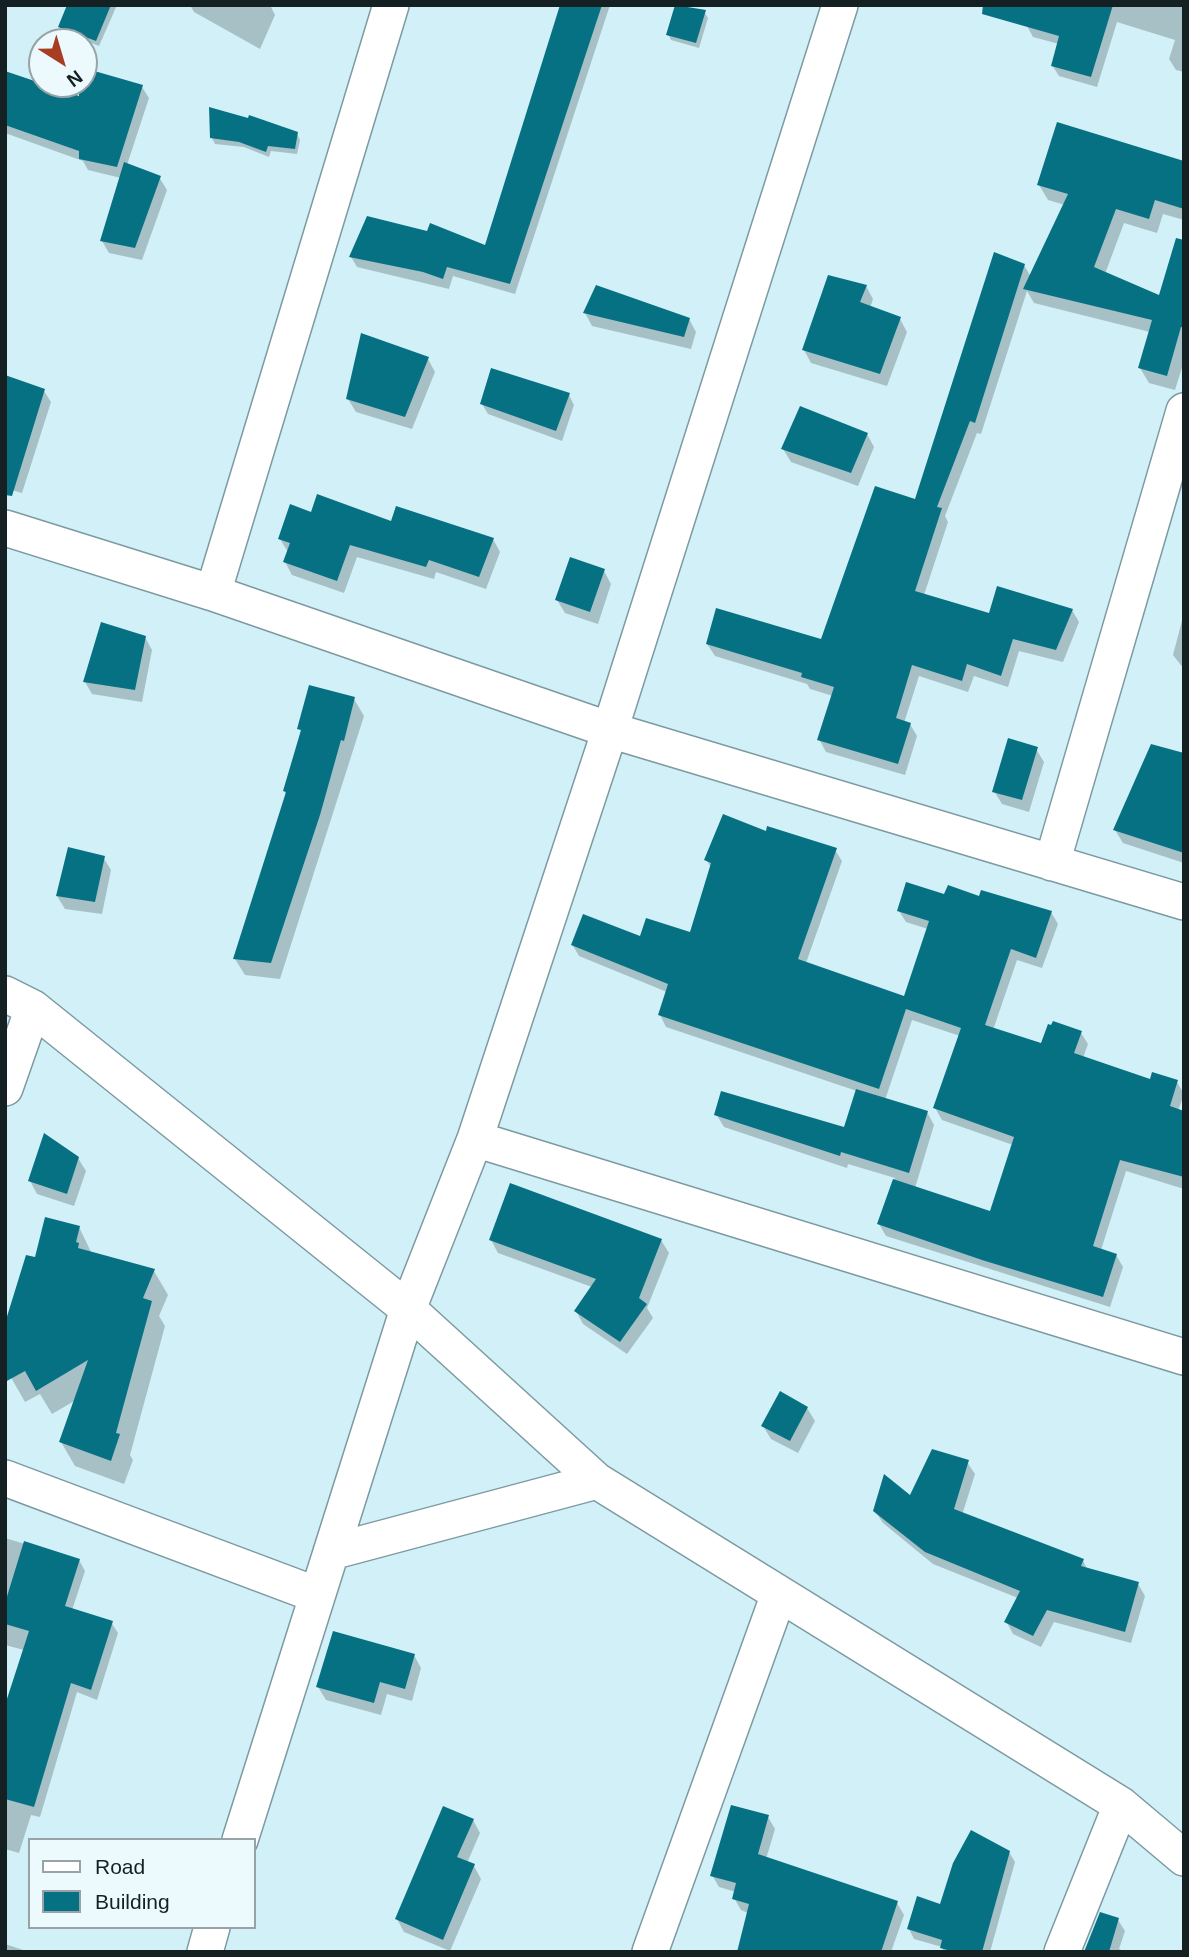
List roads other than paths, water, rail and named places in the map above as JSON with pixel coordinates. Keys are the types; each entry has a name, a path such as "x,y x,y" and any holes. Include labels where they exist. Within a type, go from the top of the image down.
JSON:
{"street":[{"path":"213,593 391,5"},
{"path":"241,1838 408,1309 475,1139 610,730 840,5"},
{"path":"1052,863 1184,411"},
{"path":"5,528 213,593 610,730 1184,902"},
{"path":"5,1088 19,1001 408,1309 597,1481 1121,1805 1184,1858"},
{"path":"475,1139 1184,1357"},
{"path":"5,1478 317,1595"},
{"path":"331,1552 597,1481"},
{"path":"650,1952 779,1594"},
{"path":"1062,1952 1121,1805"},
{"path":"205,1952 211,1929"}]}
